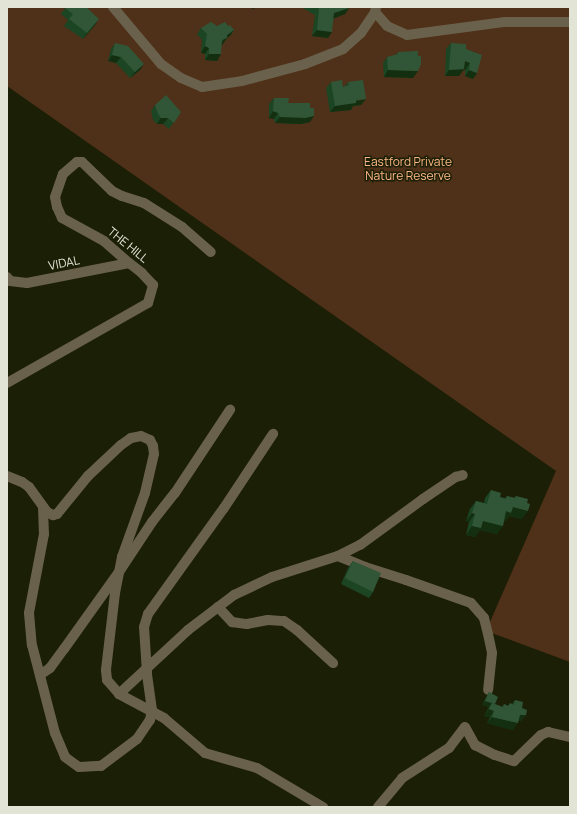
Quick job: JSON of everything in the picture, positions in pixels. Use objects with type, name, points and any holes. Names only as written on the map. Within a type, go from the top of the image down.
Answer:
[{"type":"street","points":[[113,7],[161,64],[181,78],[202,87],[242,81],[305,64],[343,49],[361,33],[375,9],[388,26],[407,35],[505,22],[570,22]]},
{"type":"street","name":"THE HILL","points":[[7,383],[148,303],[153,285],[142,272],[129,263],[104,241],[62,218],[55,196],[63,174],[77,162],[82,162],[112,191],[144,203],[182,227],[211,252]]},
{"type":"street","name":"VIDAL","points":[[7,277],[10,281],[27,284],[129,263]]},
{"type":"street","points":[[40,675],[50,668],[119,572],[152,522],[175,493],[230,410]]},
{"type":"street","points":[[43,507],[44,534],[29,613],[32,645],[55,733],[65,757],[79,767],[102,766],[138,738],[150,720],[152,710],[146,669],[144,627],[148,614],[224,508],[273,434]]},
{"type":"street","points":[[7,476],[22,482],[29,487],[43,507],[52,515],[57,514],[88,476],[121,445],[131,438],[141,436],[150,440],[154,454],[145,493],[122,557],[115,593],[106,670],[110,685],[119,694],[132,702],[152,710],[164,718],[204,753],[257,768],[324,807]]},
{"type":"street","points":[[119,694],[188,630],[234,595],[272,577],[338,556],[360,545],[423,499],[456,477],[463,475]]},
{"type":"street","points":[[338,556],[365,567],[471,603],[484,618],[492,653],[488,690]]},
{"type":"street","points":[[218,607],[232,622],[247,624],[268,620],[284,621],[297,630],[333,663]]},
{"type":"street","points":[[378,807],[402,778],[449,748],[465,727],[475,744],[495,755],[514,761],[542,735],[548,732],[570,737]]},
{"type":"green space","name":"Eastford Private Nature Reserve","points":[[7,7],[570,7],[570,662],[486,631],[556,471],[7,86]]},
{"type":"building","points":[[86,7],[99,19],[87,33],[69,19],[73,14],[65,8]]},
{"type":"building","points":[[317,7],[349,8],[334,13],[332,32],[317,30],[319,9]]},
{"type":"building","points":[[211,22],[217,26],[225,22],[234,30],[227,35],[227,38],[222,40],[221,54],[209,54],[209,48],[205,46],[207,34],[201,28]]},
{"type":"building","points":[[115,43],[128,46],[144,64],[135,72],[121,57],[112,55]]},
{"type":"building","points":[[451,43],[466,44],[466,49],[482,55],[477,73],[469,70],[470,63],[465,61],[464,69],[449,70]]},
{"type":"building","points":[[418,51],[418,56],[421,56],[421,64],[418,71],[388,70],[387,57],[398,54],[398,52]]},
{"type":"building","points":[[342,80],[343,87],[349,85],[348,82],[363,80],[366,99],[356,100],[356,103],[335,106],[331,82]]},
{"type":"building","points":[[166,95],[181,112],[174,123],[168,118],[161,118],[155,105]]},
{"type":"building","points":[[274,98],[289,98],[288,103],[310,103],[310,108],[314,108],[314,116],[305,118],[280,117],[278,113],[273,111]]},
{"type":"building","points":[[491,490],[501,493],[500,497],[506,499],[507,496],[515,498],[516,496],[528,499],[527,503],[530,504],[528,511],[513,507],[511,513],[506,511],[503,526],[483,521],[481,528],[472,526],[475,514],[472,513],[476,501],[487,504]]},
{"type":"building","points":[[353,561],[381,573],[373,592],[345,578]]},
{"type":"building","points":[[489,692],[498,697],[495,704],[485,701]]},
{"type":"building","points":[[515,700],[523,702],[522,708],[527,710],[526,715],[520,715],[518,723],[492,717],[494,711],[489,709],[492,703],[503,707],[504,704],[508,706],[510,703],[514,705]]}]
